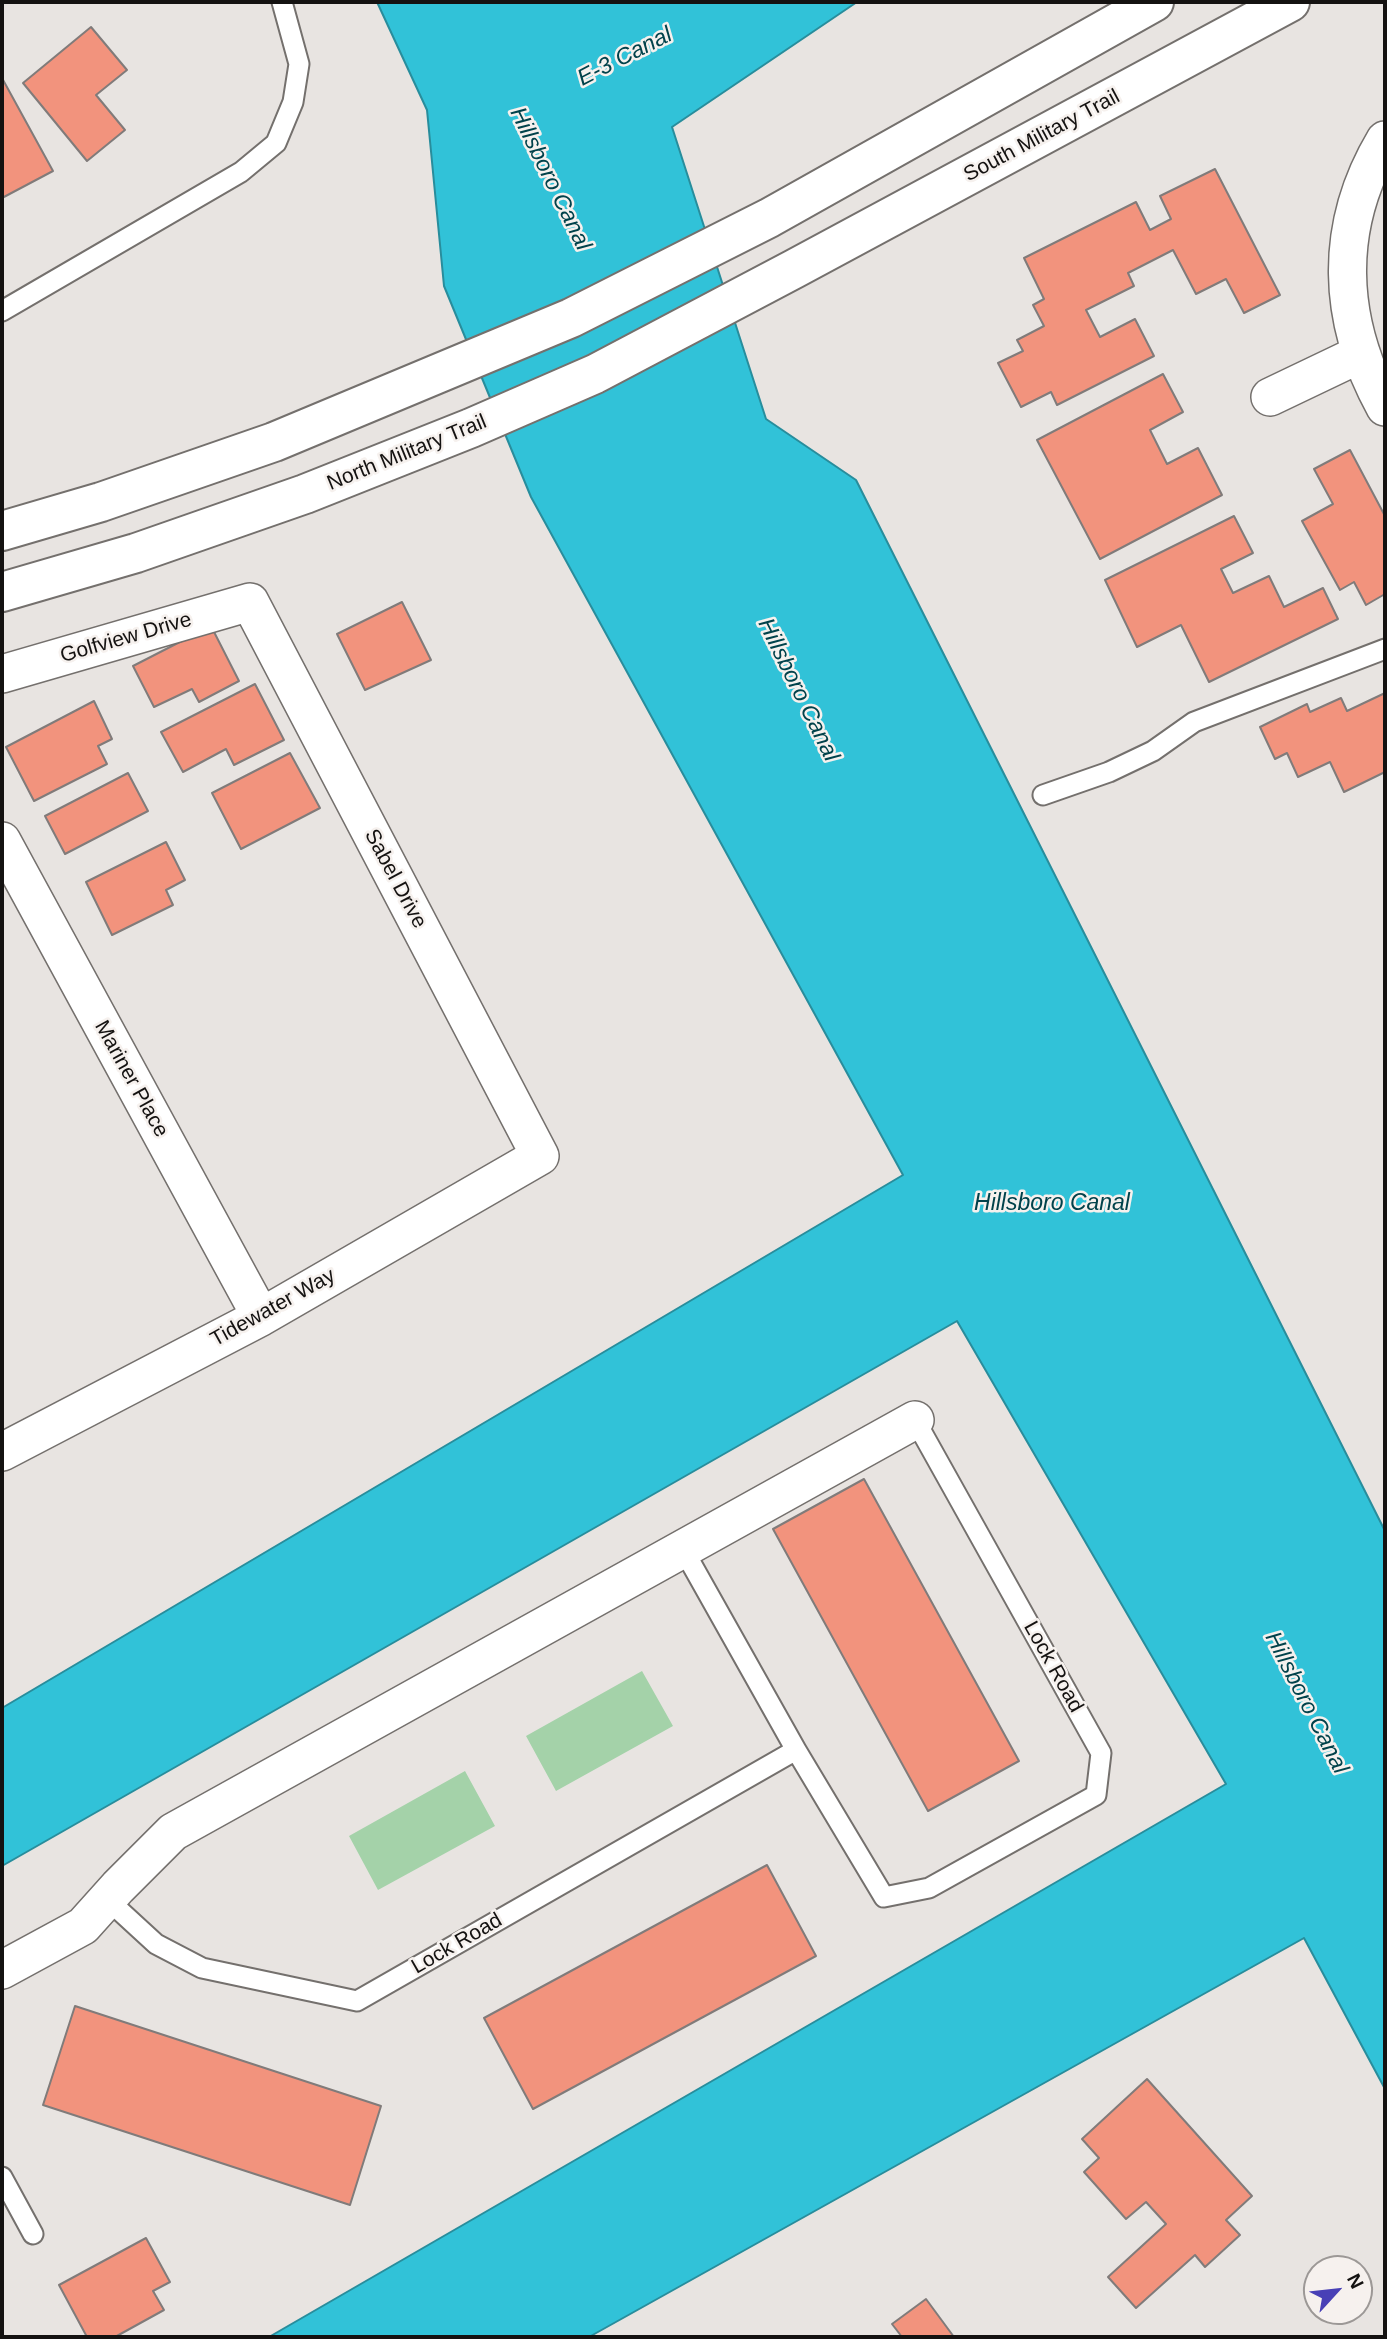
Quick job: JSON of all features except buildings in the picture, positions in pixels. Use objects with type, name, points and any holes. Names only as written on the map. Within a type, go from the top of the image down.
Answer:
[{"type":"street","points":[[2,531],[101,502],[274,442],[571,318],[769,218],[1154,2]]},
{"type":"street","name":"South Military Trail","points":[[794,269],[1290,2]]},
{"type":"street","points":[[1385,140],[1364,182],[1355,209],[1349,238],[1348,297],[1360,354],[1385,407]]},
{"type":"street","name":"North Military Trail","points":[[2,592],[136,552],[266,508],[471,428],[595,374],[794,269]]},
{"type":"street","points":[[1270,397],[1360,354]]},
{"type":"street","name":"Golfview Drive","points":[[2,674],[250,602]]},
{"type":"street","name":"Sabel Drive","points":[[250,602],[540,1156]]},
{"type":"street","name":"Mariner Place","points":[[2,841],[261,1317]]},
{"type":"street","name":"Tidewater Way","points":[[2,1452],[261,1317],[540,1156]]},
{"type":"street","name":"Lock Road","points":[[2,1970],[83,1926],[173,1832],[915,1420]]},
{"type":"lane","points":[[2,311],[241,172],[276,143],[293,102],[299,64],[282,2]]},
{"type":"lane","points":[[1043,795],[1109,772],[1153,751],[1194,722],[1385,649]]},
{"type":"lane","name":"Lock Road","points":[[683,1549],[796,1750],[884,1897],[929,1888],[1096,1795],[1101,1753],[915,1420]]},
{"type":"lane","name":"Lock Road","points":[[107,1899],[156,1944],[202,1968],[357,2001],[796,1750]]},
{"type":"lane","points":[[2,2177],[33,2234]]},
{"type":"green space","points":[[642,1671],[673,1726],[556,1791],[526,1736]]},
{"type":"green space","points":[[465,1771],[495,1826],[378,1890],[349,1836]]},
{"type":"water","name":"Hillsboro Canal","points":[[377,2],[857,2],[672,127],[766,419],[856,480],[1385,1531],[1385,2089],[1304,1938],[589,2337],[269,2337],[1226,1784],[957,1321],[2,1866],[2,1708],[903,1175],[531,497],[444,286],[427,110]]},
{"type":"water label","name":"E-3 Canal","points":[[625,57]]}]
